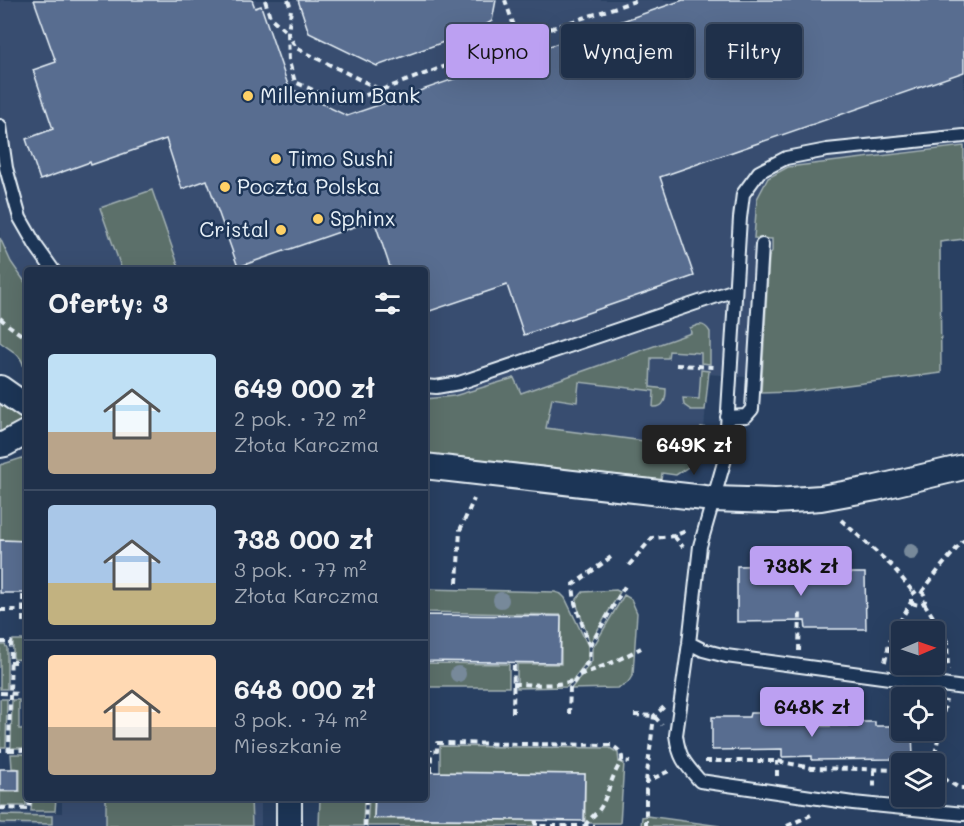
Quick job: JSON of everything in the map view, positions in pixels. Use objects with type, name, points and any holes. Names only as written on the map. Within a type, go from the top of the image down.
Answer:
[{"type":"street","points":[[0,388],[24,405]]},
{"type":"street","points":[[0,445],[24,434]]},
{"type":"street","points":[[428,466],[713,499],[775,501],[820,498],[876,488],[964,467]]},
{"type":"street","points":[[289,801],[289,826]]},
{"type":"lane","points":[[0,126],[6,168],[20,218],[51,267]]},
{"type":"lane","points":[[964,136],[827,150],[786,158],[759,172],[743,194],[725,459],[700,546],[676,735],[684,764],[700,781],[854,803],[964,814]]},
{"type":"lane","points":[[728,417],[746,416],[752,410],[762,245]]},
{"type":"lane","points":[[428,386],[459,383],[735,290]]},
{"type":"lane","points":[[689,643],[703,650],[726,656],[964,688]]},
{"type":"path","points":[[265,0],[270,16],[288,33],[296,48],[381,90]]},
{"type":"path","points":[[288,0],[291,9],[288,33],[290,62],[295,82],[342,104],[446,66]]},
{"type":"path","points":[[506,0],[514,24]]},
{"type":"path","points":[[549,29],[638,0]]},
{"type":"path","points":[[316,101],[319,93]]},
{"type":"path","points":[[0,318],[24,337]]},
{"type":"path","points":[[0,323],[8,325]]},
{"type":"path","points":[[676,365],[714,368]]},
{"type":"path","points":[[457,583],[460,530],[474,499]]},
{"type":"path","points":[[841,520],[893,567],[913,592]]},
{"type":"path","points":[[628,566],[652,538],[674,536],[688,530],[691,521]]},
{"type":"path","points":[[922,592],[964,540]]},
{"type":"path","points":[[569,714],[570,688],[590,660],[590,647],[575,603],[573,585],[611,557]]},
{"type":"path","points":[[590,647],[625,586]]},
{"type":"path","points":[[913,592],[918,590],[922,592]]},
{"type":"path","points":[[885,659],[895,630],[912,602],[913,592]]},
{"type":"path","points":[[922,592],[924,603],[947,638],[948,666]]},
{"type":"path","points":[[23,594],[24,602]]},
{"type":"path","points":[[912,602],[915,605],[924,603]]},
{"type":"path","points":[[0,610],[24,610]]},
{"type":"path","points":[[799,646],[800,611]]},
{"type":"path","points":[[23,622],[24,616]]},
{"type":"path","points":[[0,642],[10,642],[9,750]]},
{"type":"path","points":[[513,684],[567,683],[616,662],[641,648]]},
{"type":"path","points":[[10,662],[24,662]]},
{"type":"path","points":[[513,713],[514,662]]},
{"type":"path","points":[[646,826],[646,782],[654,716],[681,691]]},
{"type":"path","points":[[0,693],[21,694]]},
{"type":"path","points":[[634,716],[654,716]]},
{"type":"path","points":[[431,772],[431,750],[437,751],[437,742],[611,745],[621,753],[622,761],[600,809],[585,826]]},
{"type":"path","points":[[0,750],[24,750]]},
{"type":"path","points":[[703,760],[706,762],[777,761],[812,768],[891,770]]},
{"type":"path","points":[[622,761],[630,762]]},
{"type":"path","points":[[646,782],[684,764]]},
{"type":"path","points":[[874,770],[874,792]]},
{"type":"path","points":[[945,779],[958,788],[964,788]]},
{"type":"path","points":[[0,808],[29,809],[30,801]]},
{"type":"path","points":[[365,826],[366,801]]},
{"type":"path","points":[[536,820],[536,825],[595,826]]},
{"type":"shaded area","points":[[0,0],[964,0],[964,146],[788,167],[768,178],[757,199],[747,377],[708,374],[703,445],[662,445],[428,422],[428,267],[24,267],[24,319],[0,304]]},
{"type":"shaded area","points":[[62,801],[261,801],[261,826],[0,826],[0,812],[62,813]]},
{"type":"green space","points":[[964,146],[964,239],[940,242],[941,373],[793,392],[761,393],[772,239],[754,238],[757,199],[768,178],[788,167]]},
{"type":"green space","points":[[152,190],[179,267],[121,267],[100,208]]},
{"type":"green space","points":[[0,238],[11,262],[24,281],[24,368],[21,359],[0,342]]},
{"type":"green space","points":[[702,325],[710,332],[710,364],[701,363],[701,353],[669,351],[668,358],[651,358],[650,387],[666,389],[665,399],[660,406],[653,407],[654,391],[579,382],[577,402],[552,398],[546,428],[667,444],[700,444],[701,427],[707,428],[703,452],[693,464],[676,475],[662,473],[661,480],[428,453],[428,399],[454,396],[514,378],[521,393],[691,333],[690,328]]},
{"type":"green space","points":[[701,370],[709,371],[705,410],[691,410],[684,405],[683,398],[699,399]]},
{"type":"green space","points":[[0,395],[24,414],[24,424],[0,436]]},
{"type":"green space","points":[[24,458],[24,541],[0,540],[0,465]]},
{"type":"green space","points":[[428,589],[555,592],[565,598],[588,646],[588,660],[567,687],[517,688],[517,664],[561,664],[561,615],[428,612]]},
{"type":"green space","points":[[616,590],[620,592],[590,643],[577,599],[583,592]]},
{"type":"green space","points":[[624,595],[631,599],[637,613],[632,677],[625,685],[617,688],[571,689],[592,661],[592,649]]},
{"type":"green space","points":[[13,640],[24,640],[24,660],[14,659]]},
{"type":"green space","points":[[0,645],[5,645],[7,648],[7,689],[0,689]]},
{"type":"green space","points":[[428,663],[509,664],[509,687],[428,687]]},
{"type":"green space","points":[[0,699],[7,699],[6,747],[0,747]]},
{"type":"green space","points":[[12,700],[19,700],[19,729],[24,729],[24,748],[11,748]]},
{"type":"green space","points":[[440,746],[610,748],[618,753],[619,762],[624,763],[620,823],[585,823],[585,774],[440,772]]},
{"type":"green space","points":[[11,754],[24,754],[24,801],[26,801],[26,806],[0,806],[0,792],[20,792],[20,769],[12,768]]},
{"type":"green space","points":[[32,801],[56,801],[55,811],[31,811]]},
{"type":"green space","points":[[106,801],[251,801],[252,826],[106,826]]},
{"type":"green space","points":[[320,801],[364,801],[363,826],[319,826]]},
{"type":"green space","points":[[369,801],[374,801],[374,819],[534,820],[534,826],[367,826]]},
{"type":"green space","points":[[0,815],[52,816],[52,824],[0,823]]},
{"type":"green space","points":[[642,817],[720,826],[641,826]]},
{"type":"building","points":[[34,0],[252,0],[255,8],[261,6],[289,88],[347,116],[457,78],[549,78],[549,46],[561,42],[561,78],[694,78],[694,24],[613,24],[683,0],[964,0],[964,72],[660,177],[694,276],[524,335],[507,285],[428,312],[428,267],[390,267],[374,220],[238,267],[207,180],[182,189],[166,139],[40,180],[26,139],[53,129],[33,70],[56,62]]},
{"type":"building","points":[[298,0],[496,0],[492,21],[487,24],[446,24],[446,41],[377,66],[309,33]]},
{"type":"building","points":[[0,540],[24,541],[24,593],[0,593]]},
{"type":"building","points":[[796,565],[796,573],[865,573],[866,629],[806,629],[805,621],[737,622],[737,566]]},
{"type":"building","points":[[428,615],[561,616],[560,663],[428,661]]},
{"type":"building","points":[[750,713],[775,713],[775,717],[813,716],[813,726],[849,726],[849,722],[875,722],[875,726],[891,726],[891,741],[912,741],[913,753],[891,753],[891,759],[812,760],[812,756],[782,757],[782,749],[712,750],[712,717],[749,717]]},
{"type":"building","points":[[0,769],[19,769],[19,791],[0,791]]},
{"type":"building","points":[[428,772],[585,774],[584,821],[374,818],[375,801],[428,801]]},
{"type":"place","name":"Millennium Bank","points":[[248,96]]},
{"type":"place","name":"Timo Sushi","points":[[276,159]]},
{"type":"place","name":"Poczta Polska","points":[[225,187]]},
{"type":"place","name":"Sphinx","points":[[318,219]]},
{"type":"place","name":"Cristal","points":[[281,230]]}]
